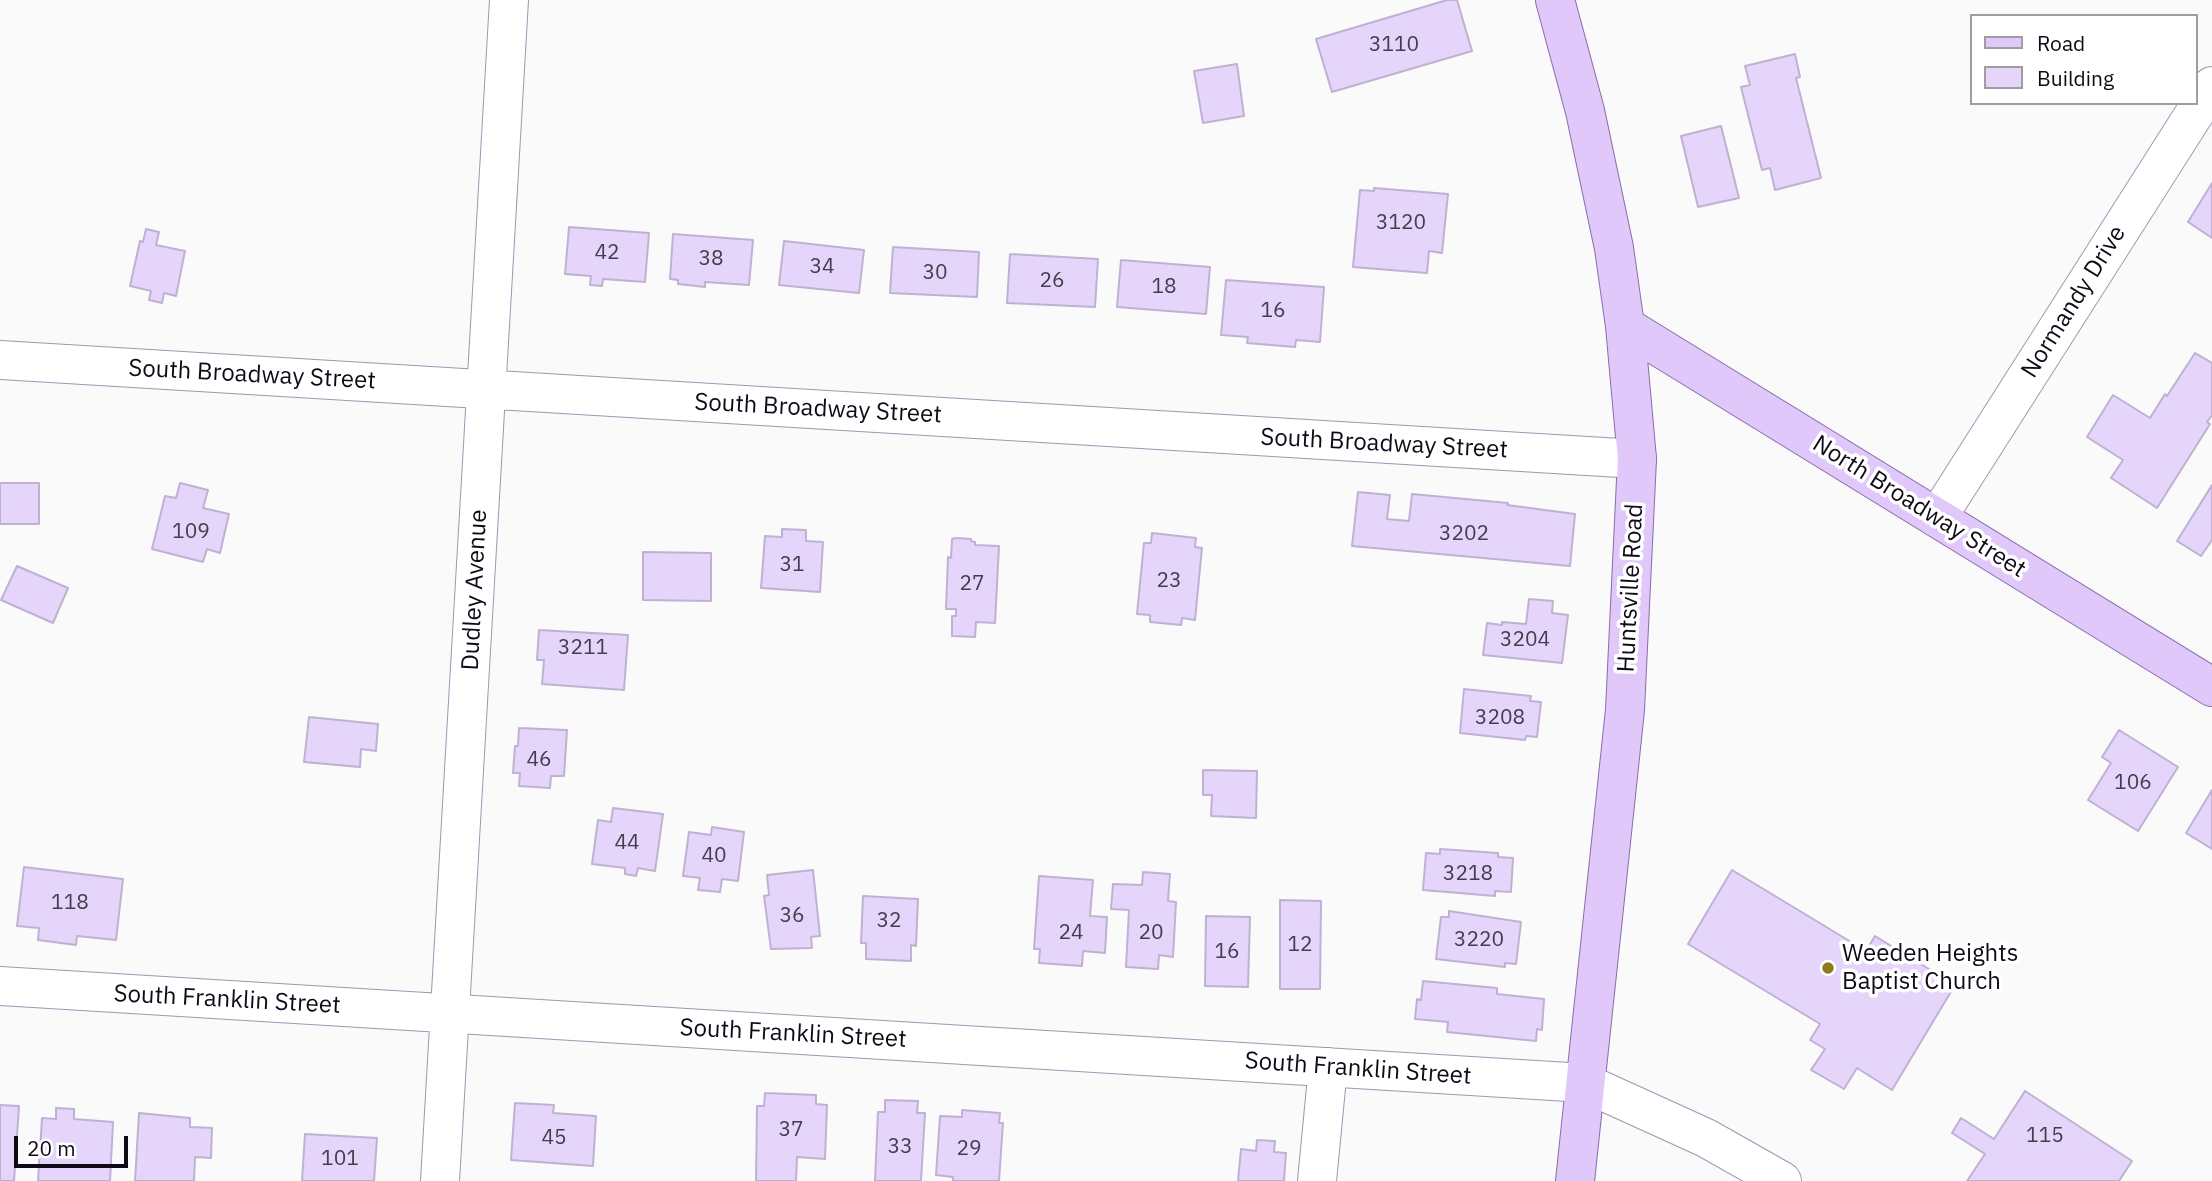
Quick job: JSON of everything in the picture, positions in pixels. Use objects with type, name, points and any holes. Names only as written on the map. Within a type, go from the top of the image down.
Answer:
[{"type":"main road","name":"Huntsville Road","points":[[1555,0],[1591,138],[1614,248],[1625,326],[1637,459],[1625,710],[1575,1181]]},
{"type":"main road","name":"North Broadway Street","points":[[1625,326],[2212,687]]},
{"type":"street","name":"Dudley Avenue","points":[[440,1181],[509,0]]},
{"type":"street","name":"Normandy Drive","points":[[1937,518],[2212,86]]},
{"type":"street","name":"South Broadway Street","points":[[0,360],[1637,459]]},
{"type":"street","name":"South Franklin Street","points":[[0,986],[1585,1083]]},
{"type":"street","points":[[1317,1181],[1328,1067]]},
{"type":"street","points":[[1585,1083],[1706,1138],[1782,1181]]},
{"type":"building","points":[[1447,0],[1457,0],[1472,51],[1332,92],[1316,39]]},
{"type":"building","points":[[1795,54],[1800,77],[1796,78],[1821,178],[1775,190],[1770,168],[1762,170],[1741,87],[1750,85],[1745,66]]},
{"type":"building","points":[[1237,64],[1244,116],[1203,123],[1194,71]]},
{"type":"building","points":[[1721,126],[1739,198],[1698,207],[1681,136]]},
{"type":"building","points":[[2212,183],[2212,238],[2188,222]]},
{"type":"building","points":[[1374,188],[1448,194],[1442,253],[1429,251],[1427,273],[1353,267],[1360,190],[1374,191]]},
{"type":"building","points":[[569,227],[649,233],[645,282],[603,279],[602,286],[590,285],[591,276],[565,274]]},
{"type":"building","points":[[146,229],[159,232],[156,245],[185,251],[176,296],[164,293],[162,303],[149,300],[151,291],[130,286],[140,241],[143,242]]},
{"type":"building","points":[[673,234],[753,240],[749,285],[705,282],[705,287],[678,284],[678,280],[670,279]]},
{"type":"building","points":[[784,241],[864,250],[859,293],[779,285]]},
{"type":"building","points":[[893,247],[979,252],[977,297],[890,293]]},
{"type":"building","points":[[1010,254],[1098,259],[1095,307],[1007,303]]},
{"type":"building","points":[[1121,260],[1210,267],[1206,314],[1117,307]]},
{"type":"building","points":[[1226,280],[1324,287],[1320,342],[1296,340],[1295,347],[1247,343],[1248,337],[1221,335]]},
{"type":"building","points":[[2195,353],[2212,363],[2212,415],[2207,422],[2210,424],[2157,508],[2111,478],[2123,460],[2087,437],[2113,395],[2150,418]]},
{"type":"building","points":[[0,483],[39,483],[39,524],[0,524]]},
{"type":"building","points":[[180,483],[208,490],[203,508],[229,514],[220,553],[207,549],[203,562],[152,549],[165,496],[176,498]]},
{"type":"building","points":[[2212,485],[2212,540],[2201,556],[2177,541]]},
{"type":"building","points":[[1358,492],[1390,495],[1387,519],[1409,521],[1412,494],[1508,503],[1507,505],[1575,514],[1570,566],[1352,546]]},
{"type":"building","points":[[782,529],[806,530],[806,541],[823,542],[820,592],[761,588],[765,536],[782,537]]},
{"type":"building","points":[[1152,533],[1196,538],[1195,547],[1202,548],[1195,620],[1182,618],[1181,625],[1150,622],[1150,615],[1137,614],[1144,543],[1151,543]]},
{"type":"building","points":[[952,539],[971,539],[975,545],[999,546],[995,623],[976,622],[975,637],[952,636],[952,616],[956,616],[956,609],[946,609],[948,557],[951,558]]},
{"type":"building","points":[[643,552],[711,553],[711,601],[643,600]]},
{"type":"building","points":[[17,566],[68,588],[53,623],[1,600]]},
{"type":"building","points":[[1529,599],[1553,601],[1552,613],[1568,615],[1562,663],[1483,655],[1487,623],[1526,624]]},
{"type":"building","points":[[539,630],[628,635],[624,690],[542,684],[544,660],[537,660]]},
{"type":"building","points":[[1464,689],[1531,696],[1530,701],[1541,702],[1537,737],[1526,736],[1525,740],[1460,733]]},
{"type":"building","points":[[309,717],[378,724],[376,751],[361,749],[360,767],[304,762]]},
{"type":"building","points":[[519,728],[567,730],[564,776],[551,776],[550,788],[519,786],[520,773],[513,773]]},
{"type":"building","points":[[2119,730],[2178,767],[2138,831],[2088,800],[2111,763],[2102,757]]},
{"type":"building","points":[[1203,770],[1257,771],[1256,818],[1211,816],[1212,795],[1203,795]]},
{"type":"building","points":[[2212,790],[2212,849],[2186,833]]},
{"type":"building","points":[[613,808],[663,814],[655,871],[638,868],[636,876],[625,874],[625,868],[592,864],[598,820],[611,822]]},
{"type":"building","points":[[712,827],[744,832],[738,881],[722,879],[720,892],[698,890],[700,878],[683,876],[689,832],[711,835]]},
{"type":"building","points":[[1440,849],[1498,853],[1498,857],[1513,858],[1511,892],[1495,891],[1495,896],[1423,890],[1426,853],[1440,854]]},
{"type":"building","points":[[24,867],[123,879],[116,940],[77,936],[76,945],[38,940],[39,928],[17,926]]},
{"type":"building","points":[[813,870],[820,936],[811,937],[812,948],[771,949],[764,896],[769,895],[767,875]]},
{"type":"building","name":"Weeden Heights Baptist Church","points":[[1732,870],[1866,951],[1875,936],[1955,985],[1892,1090],[1857,1068],[1844,1089],[1811,1070],[1825,1049],[1810,1040],[1820,1024],[1688,944]]},
{"type":"building","points":[[1143,872],[1170,874],[1168,901],[1176,902],[1173,957],[1159,955],[1158,969],[1126,967],[1129,910],[1111,909],[1113,884],[1142,885]]},
{"type":"building","points":[[1039,876],[1093,880],[1090,916],[1107,917],[1105,953],[1083,951],[1082,966],[1039,963],[1040,949],[1034,949]]},
{"type":"building","points":[[863,896],[918,899],[916,946],[911,945],[911,961],[866,959],[866,943],[861,943]]},
{"type":"building","points":[[1280,900],[1321,901],[1320,989],[1280,989]]},
{"type":"building","points":[[1449,911],[1521,922],[1516,964],[1505,963],[1505,967],[1436,959],[1441,917],[1449,917]]},
{"type":"building","points":[[1206,916],[1250,917],[1248,987],[1205,986]]},
{"type":"building","points":[[1423,981],[1497,988],[1497,994],[1544,999],[1542,1030],[1537,1029],[1536,1041],[1447,1032],[1448,1022],[1415,1019],[1417,999],[1421,1000]]},
{"type":"building","points":[[2025,1091],[2132,1161],[2119,1181],[1967,1181],[1985,1154],[1952,1133],[1961,1118],[1994,1139]]},
{"type":"building","points":[[765,1093],[816,1095],[816,1104],[827,1105],[825,1159],[797,1157],[796,1181],[756,1181],[757,1106],[764,1106]]},
{"type":"building","points":[[885,1100],[918,1101],[917,1113],[925,1113],[921,1181],[875,1181],[878,1112],[885,1112]]},
{"type":"building","points":[[515,1103],[554,1105],[553,1113],[596,1116],[593,1166],[511,1160]]},
{"type":"building","points":[[0,1105],[19,1106],[14,1181],[0,1181]]},
{"type":"building","points":[[56,1108],[74,1109],[74,1119],[113,1122],[110,1181],[38,1181],[42,1118],[56,1119]]},
{"type":"building","points":[[962,1110],[1000,1113],[999,1123],[1003,1123],[999,1181],[953,1181],[953,1177],[936,1175],[940,1116],[962,1117]]},
{"type":"building","points":[[139,1113],[190,1118],[190,1127],[212,1128],[211,1158],[195,1157],[194,1181],[135,1181]]},
{"type":"building","points":[[305,1134],[377,1138],[374,1181],[302,1181]]},
{"type":"building","points":[[1257,1140],[1275,1141],[1274,1152],[1286,1153],[1284,1181],[1238,1181],[1241,1149],[1256,1151]]},
{"type":"place","name":"Weeden Heights Baptist Church","points":[[1828,968]]}]
